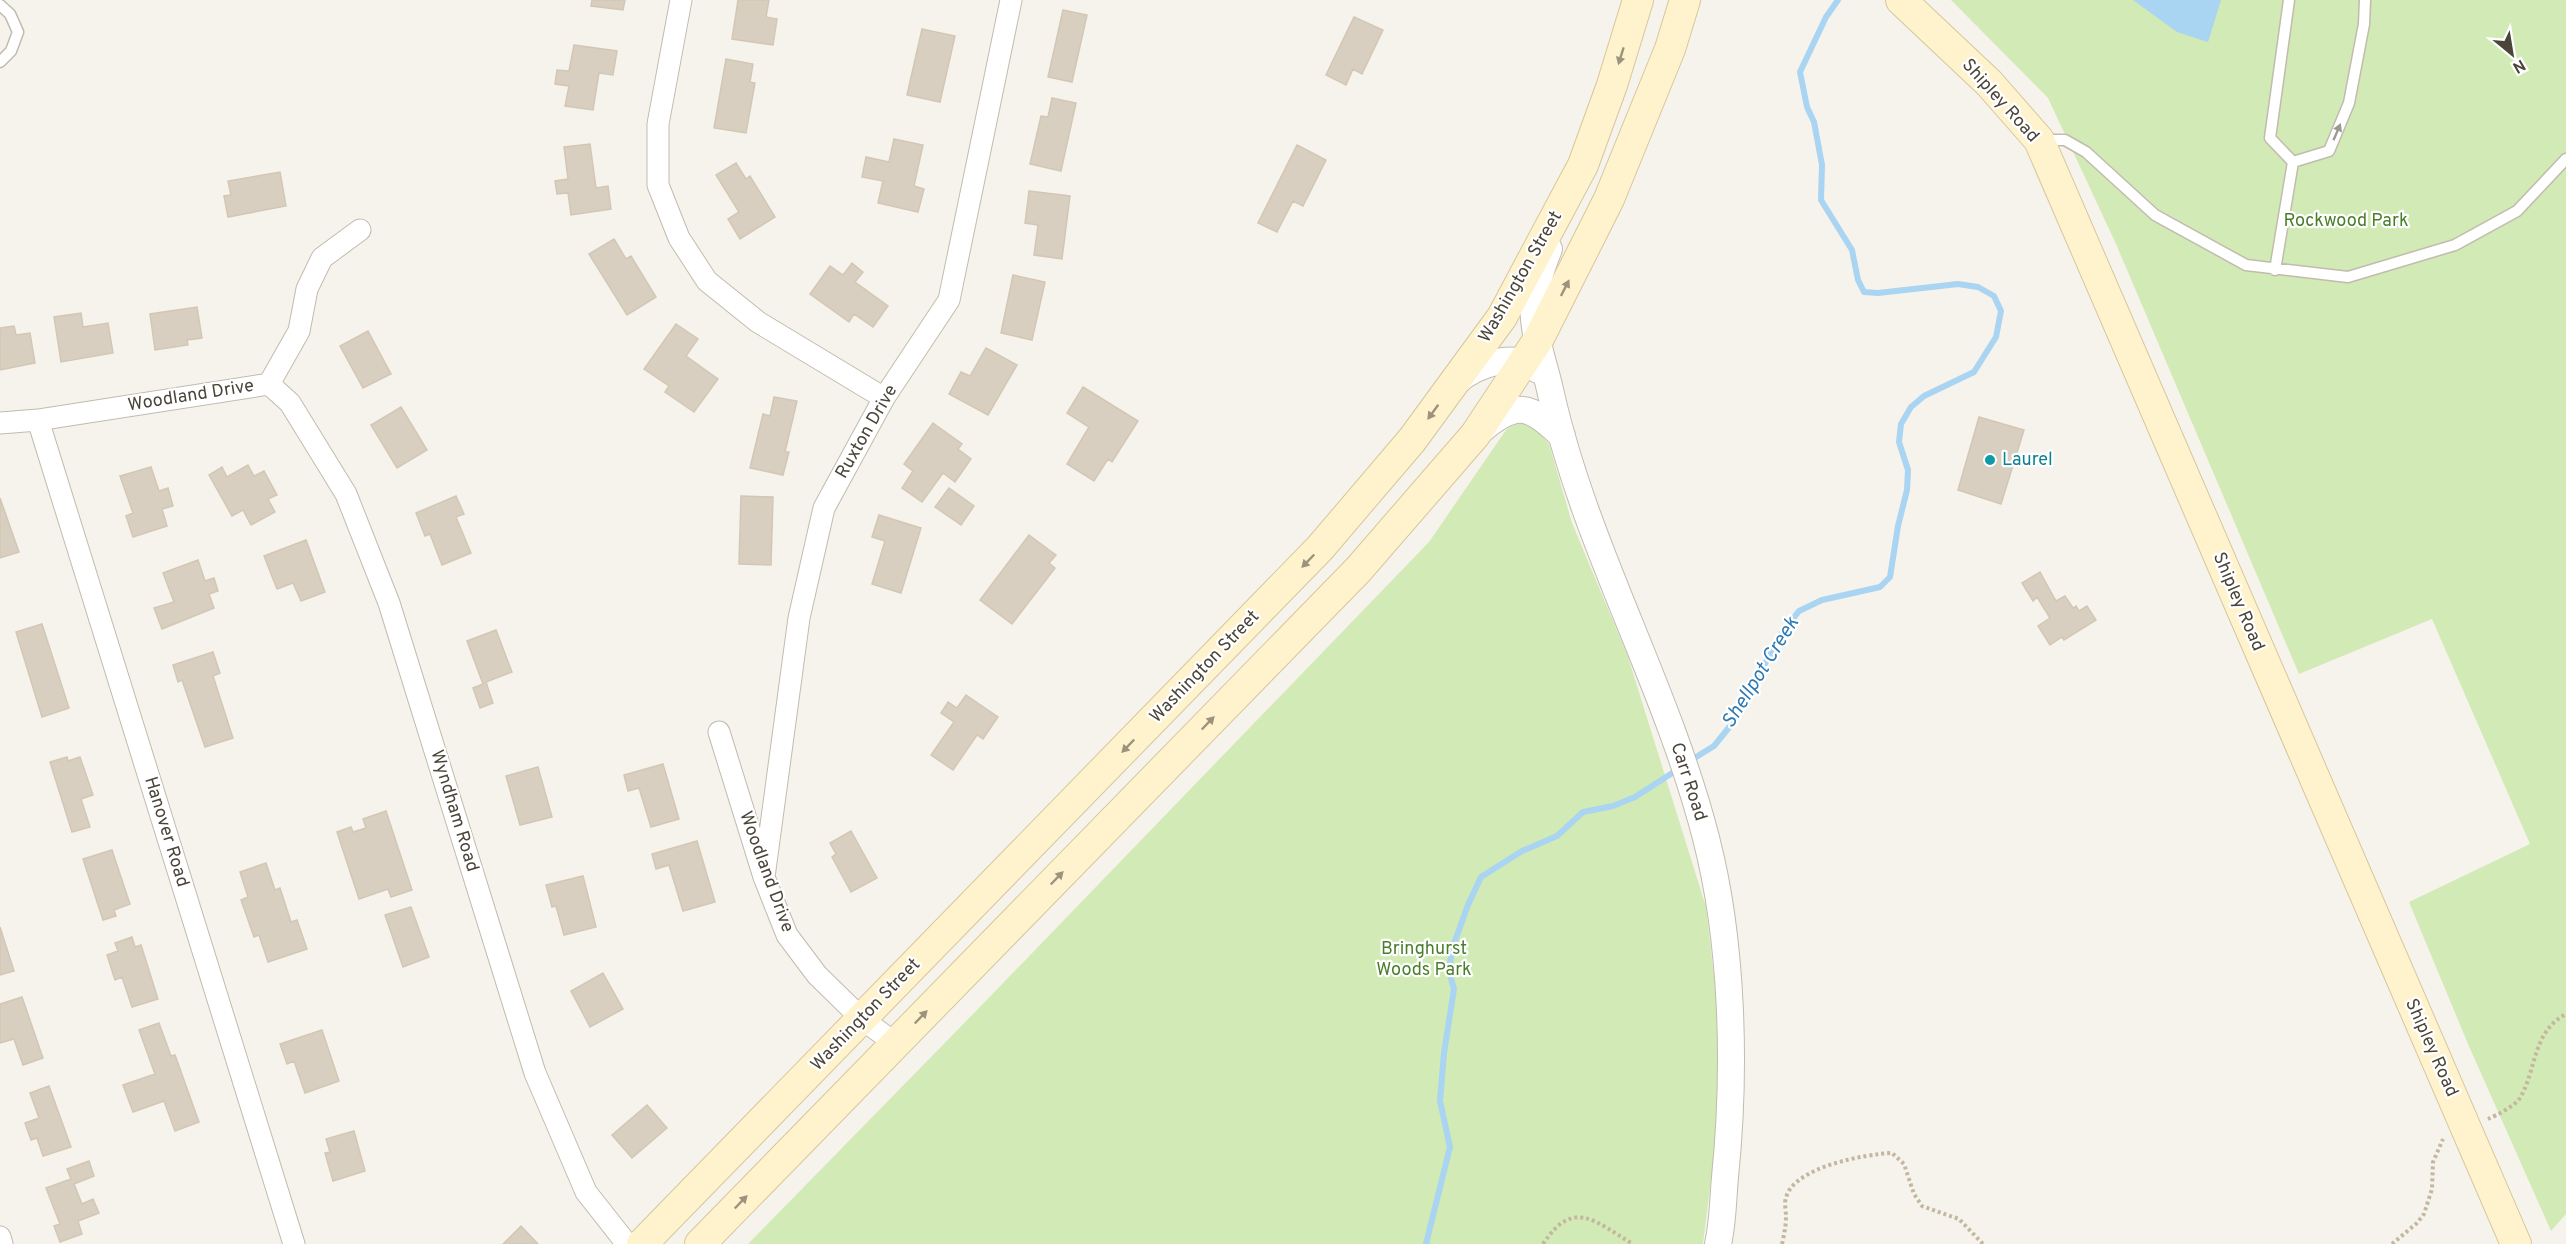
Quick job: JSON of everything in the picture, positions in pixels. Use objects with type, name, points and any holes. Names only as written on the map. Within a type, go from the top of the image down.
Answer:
[{"type":"main road","name":"Washington Street","points":[[642,1244],[1320,548],[1413,440],[1502,317],[1583,165],[1612,85],[1638,0]]},
{"type":"main road","points":[[700,1244],[1358,570],[1475,435],[1536,360],[1610,199],[1670,49],[1685,0]]},
{"type":"main road","name":"Shipley Road","points":[[1901,0],[1989,83],[2039,140],[2516,1244]]},
{"type":"street","points":[[681,0],[658,124],[658,185],[679,238],[707,281],[758,321],[885,398]]},
{"type":"street","name":"Ruxton Drive","points":[[764,877],[799,618],[824,508],[885,398],[949,300],[1011,0]]},
{"type":"street","name":"Carr Road","points":[[1583,165],[1542,267],[1536,293],[1534,319],[1536,360],[1582,501],[1652,673],[1706,838],[1716,890],[1729,1004],[1730,1131],[1718,1244]]},
{"type":"street","name":"Woodland Drive","points":[[0,423],[38,420],[269,384],[299,331],[307,289],[322,258],[360,230]]},
{"type":"street","points":[[1452,386],[1474,369],[1491,363],[1536,360]]},
{"type":"street","name":"Wyndham Road","points":[[269,384],[290,403],[346,494],[389,603],[535,1073],[586,1192],[627,1244]]},
{"type":"street","points":[[1475,435],[1489,423],[1520,408],[1537,413],[1562,436]]},
{"type":"street","name":"Hanover Road","points":[[38,420],[294,1244]]},
{"type":"street","name":"Woodland Drive","points":[[719,732],[764,877],[787,935],[817,975],[862,1020],[896,1044]]},
{"type":"street","points":[[0,1237],[2,1244]]},
{"type":"lane","points":[[2289,0],[2270,138],[2293,162]]},
{"type":"lane","points":[[2293,162],[2329,151],[2349,103],[2364,24],[2365,0]]},
{"type":"lane","points":[[0,5],[10,15],[18,32],[11,51],[0,62]]},
{"type":"lane","points":[[2039,140],[2065,140],[2086,152],[2155,215],[2246,265],[2348,277],[2456,244],[2517,211],[2566,159]]},
{"type":"lane","points":[[2275,270],[2293,162]]},
{"type":"path","points":[[1782,1244],[1785,1231],[1786,1198],[1793,1185],[1804,1177],[1829,1166],[1868,1154],[1892,1153],[1904,1164],[1914,1194],[1922,1206],[1959,1219],[1983,1244]]},
{"type":"path","points":[[1543,1244],[1563,1220],[1578,1217],[1598,1222],[1633,1244]]},
{"type":"green space","name":"Rockwood Park","points":[[1951,0],[2566,0],[2566,1214],[2551,1231],[2468,1044],[2409,902],[2530,844],[2432,619],[2299,674],[2116,244],[2048,98]]},
{"type":"green space","name":"Bringhurst Woods Park","points":[[1517,422],[1530,423],[1549,444],[1572,523],[1628,657],[1706,907],[1718,1011],[1717,1130],[1703,1244],[748,1244],[1429,542],[1506,430]]},
{"type":"water","points":[[2133,0],[2221,0],[2208,42],[2177,32]]},
{"type":"building","points":[[592,0],[625,0],[623,10],[591,6]]},
{"type":"building","points":[[738,0],[769,0],[766,17],[777,19],[773,45],[732,39]]},
{"type":"building","points":[[1063,10],[1087,15],[1072,82],[1048,77]]},
{"type":"building","points":[[1354,17],[1383,30],[1362,74],[1353,69],[1346,85],[1326,75]]},
{"type":"building","points":[[922,29],[955,36],[940,102],[907,95]]},
{"type":"building","points":[[574,45],[617,51],[613,75],[599,73],[593,110],[565,106],[569,86],[555,84],[557,70],[569,71]]},
{"type":"building","points":[[726,59],[753,64],[750,82],[755,83],[746,133],[714,128]]},
{"type":"building","points":[[1052,98],[1076,103],[1061,171],[1030,164],[1041,116],[1048,117]]},
{"type":"building","points":[[894,139],[923,145],[914,186],[924,189],[918,212],[878,203],[883,181],[862,177],[866,157],[889,162]]},
{"type":"building","points":[[590,144],[596,188],[608,186],[611,209],[571,215],[568,193],[557,194],[555,181],[568,179],[564,147]]},
{"type":"building","points":[[1297,145],[1326,160],[1303,206],[1293,201],[1277,232],[1258,223]]},
{"type":"building","points":[[736,163],[746,179],[750,176],[775,217],[740,239],[728,219],[739,212],[716,175]]},
{"type":"building","points":[[280,172],[286,206],[228,217],[224,196],[231,195],[228,181]]},
{"type":"building","points":[[1029,191],[1070,196],[1062,259],[1034,255],[1038,225],[1025,223]]},
{"type":"building","points":[[614,239],[626,259],[631,256],[656,297],[627,315],[589,254]]},
{"type":"building","points":[[852,263],[863,272],[855,282],[888,306],[873,327],[854,314],[849,322],[810,294],[830,266],[843,275]]},
{"type":"building","points":[[1013,275],[1045,282],[1032,340],[1001,333]]},
{"type":"building","points":[[197,307],[202,338],[187,340],[188,345],[155,350],[150,314]]},
{"type":"building","points":[[81,313],[83,327],[108,323],[113,353],[61,362],[54,317]]},
{"type":"building","points":[[676,324],[698,339],[686,356],[718,379],[694,412],[665,392],[669,386],[644,369]]},
{"type":"building","points":[[14,326],[16,335],[30,333],[35,363],[0,370],[0,328]]},
{"type":"building","points":[[368,331],[391,374],[363,388],[340,346]]},
{"type":"building","points":[[986,348],[1017,365],[988,415],[949,394],[961,372],[970,376]]},
{"type":"building","points":[[1083,387],[1138,421],[1112,462],[1108,459],[1094,481],[1067,464],[1089,427],[1067,413]]},
{"type":"building","points":[[774,397],[797,401],[785,452],[789,452],[783,475],[750,468],[763,414],[770,416]]},
{"type":"building","points":[[401,407],[427,450],[397,468],[371,425]]},
{"type":"building","name":"Laurel","points":[[1979,417],[2024,430],[2001,504],[1958,490]]},
{"type":"building","points":[[933,423],[962,444],[958,449],[971,459],[955,482],[943,473],[922,502],[902,488],[913,471],[904,464]]},
{"type":"building","points":[[248,465],[254,476],[264,471],[277,495],[268,499],[275,512],[251,525],[243,510],[232,516],[209,475],[222,467],[227,477]]},
{"type":"building","points":[[151,467],[159,491],[168,488],[173,506],[162,509],[167,526],[133,537],[126,516],[133,513],[120,476]]},
{"type":"building","points":[[949,488],[974,506],[961,525],[935,507]]},
{"type":"building","points":[[456,496],[464,514],[456,517],[471,553],[442,565],[430,534],[425,536],[416,513]]},
{"type":"building","points":[[741,496],[773,497],[771,565],[739,564]]},
{"type":"building","points":[[0,498],[19,552],[0,558]]},
{"type":"building","points":[[879,515],[921,528],[901,593],[872,584],[885,541],[872,537]]},
{"type":"building","points":[[1029,535],[1056,555],[1049,563],[1055,568],[1012,624],[980,600]]},
{"type":"building","points":[[306,540],[325,592],[301,601],[293,583],[277,589],[264,556]]},
{"type":"building","points":[[198,560],[205,581],[214,578],[218,591],[209,594],[214,608],[162,629],[154,608],[174,602],[163,573]]},
{"type":"building","points":[[2040,572],[2056,601],[2065,596],[2073,608],[2076,606],[2079,611],[2087,606],[2096,620],[2064,640],[2062,637],[2050,645],[2038,626],[2050,618],[2037,597],[2033,601],[2022,583]]},
{"type":"building","points":[[42,624],[69,708],[42,717],[16,632]]},
{"type":"building","points":[[496,630],[512,672],[486,682],[493,703],[480,708],[473,688],[483,684],[467,641]]},
{"type":"building","points":[[213,652],[220,673],[213,676],[233,738],[205,747],[182,680],[178,682],[173,665]]},
{"type":"building","points":[[966,695],[998,717],[983,739],[977,735],[953,770],[931,755],[954,722],[941,713],[948,702],[957,708]]},
{"type":"building","points":[[67,757],[68,761],[80,757],[93,795],[81,799],[90,827],[72,832],[50,762]]},
{"type":"building","points":[[663,764],[679,819],[651,827],[639,788],[628,791],[624,775]]},
{"type":"building","points":[[538,767],[552,817],[520,825],[506,776]]},
{"type":"building","points":[[386,811],[412,890],[391,897],[388,889],[359,899],[337,832],[351,827],[353,832],[366,828],[363,819]]},
{"type":"building","points":[[851,831],[877,878],[851,892],[832,857],[836,854],[830,843]]},
{"type":"building","points":[[697,841],[715,902],[683,911],[669,865],[656,869],[652,854]]},
{"type":"building","points":[[112,850],[130,904],[114,910],[116,916],[103,920],[83,859]]},
{"type":"building","points":[[266,863],[275,890],[280,888],[291,922],[297,920],[307,949],[268,962],[259,935],[254,937],[241,900],[248,897],[240,872]]},
{"type":"building","points":[[583,876],[596,927],[564,935],[556,906],[552,907],[546,885]]},
{"type":"building","points":[[411,907],[429,957],[403,967],[385,915]]},
{"type":"building","points":[[0,927],[14,971],[0,975]]},
{"type":"building","points":[[132,937],[135,947],[141,945],[158,999],[132,1007],[122,977],[115,980],[107,955],[118,951],[115,943]]},
{"type":"building","points":[[603,973],[623,1009],[590,1027],[571,991]]},
{"type":"building","points":[[22,997],[43,1058],[23,1065],[14,1039],[0,1043],[0,1004]]},
{"type":"building","points":[[159,1023],[171,1056],[175,1055],[199,1122],[175,1131],[164,1101],[133,1112],[123,1085],[155,1074],[139,1030]]},
{"type":"building","points":[[322,1030],[339,1081],[305,1093],[294,1061],[287,1064],[280,1044]]},
{"type":"building","points":[[49,1086],[71,1147],[43,1156],[37,1138],[31,1140],[25,1123],[39,1118],[30,1093]]},
{"type":"building","points":[[647,1105],[667,1128],[632,1158],[612,1135]]},
{"type":"building","points":[[354,1131],[365,1171],[333,1181],[325,1153],[330,1152],[326,1139]]},
{"type":"building","points":[[89,1161],[94,1176],[74,1184],[82,1204],[93,1199],[99,1213],[78,1221],[82,1234],[60,1242],[54,1226],[60,1224],[46,1188],[71,1179],[67,1169]]},
{"type":"building","points":[[521,1226],[538,1244],[503,1244]]},
{"type":"waterway","name":"Shellpot Creek","points":[[1688,762],[1714,746],[1731,725],[1782,633],[1799,611],[1822,600],[1880,587],[1890,577],[1898,526],[1907,490],[1908,470],[1899,442],[1901,424],[1911,407],[1924,396],[1974,372],[1996,337],[2001,311],[1994,296],[1978,287],[1958,284],[1878,293],[1864,292],[1858,280],[1852,250],[1821,200],[1822,165],[1814,122],[1807,107],[1800,72],[1826,17],[1838,0]]},
{"type":"waterway","name":"Shellpot Creek","points":[[1426,1244],[1450,1147],[1440,1101],[1444,1053],[1454,989],[1449,971],[1452,949],[1481,877],[1522,851],[1557,836],[1583,812],[1613,806],[1635,797],[1680,768]]},
{"type":"place","name":"Laurel","points":[[1990,460]]}]
